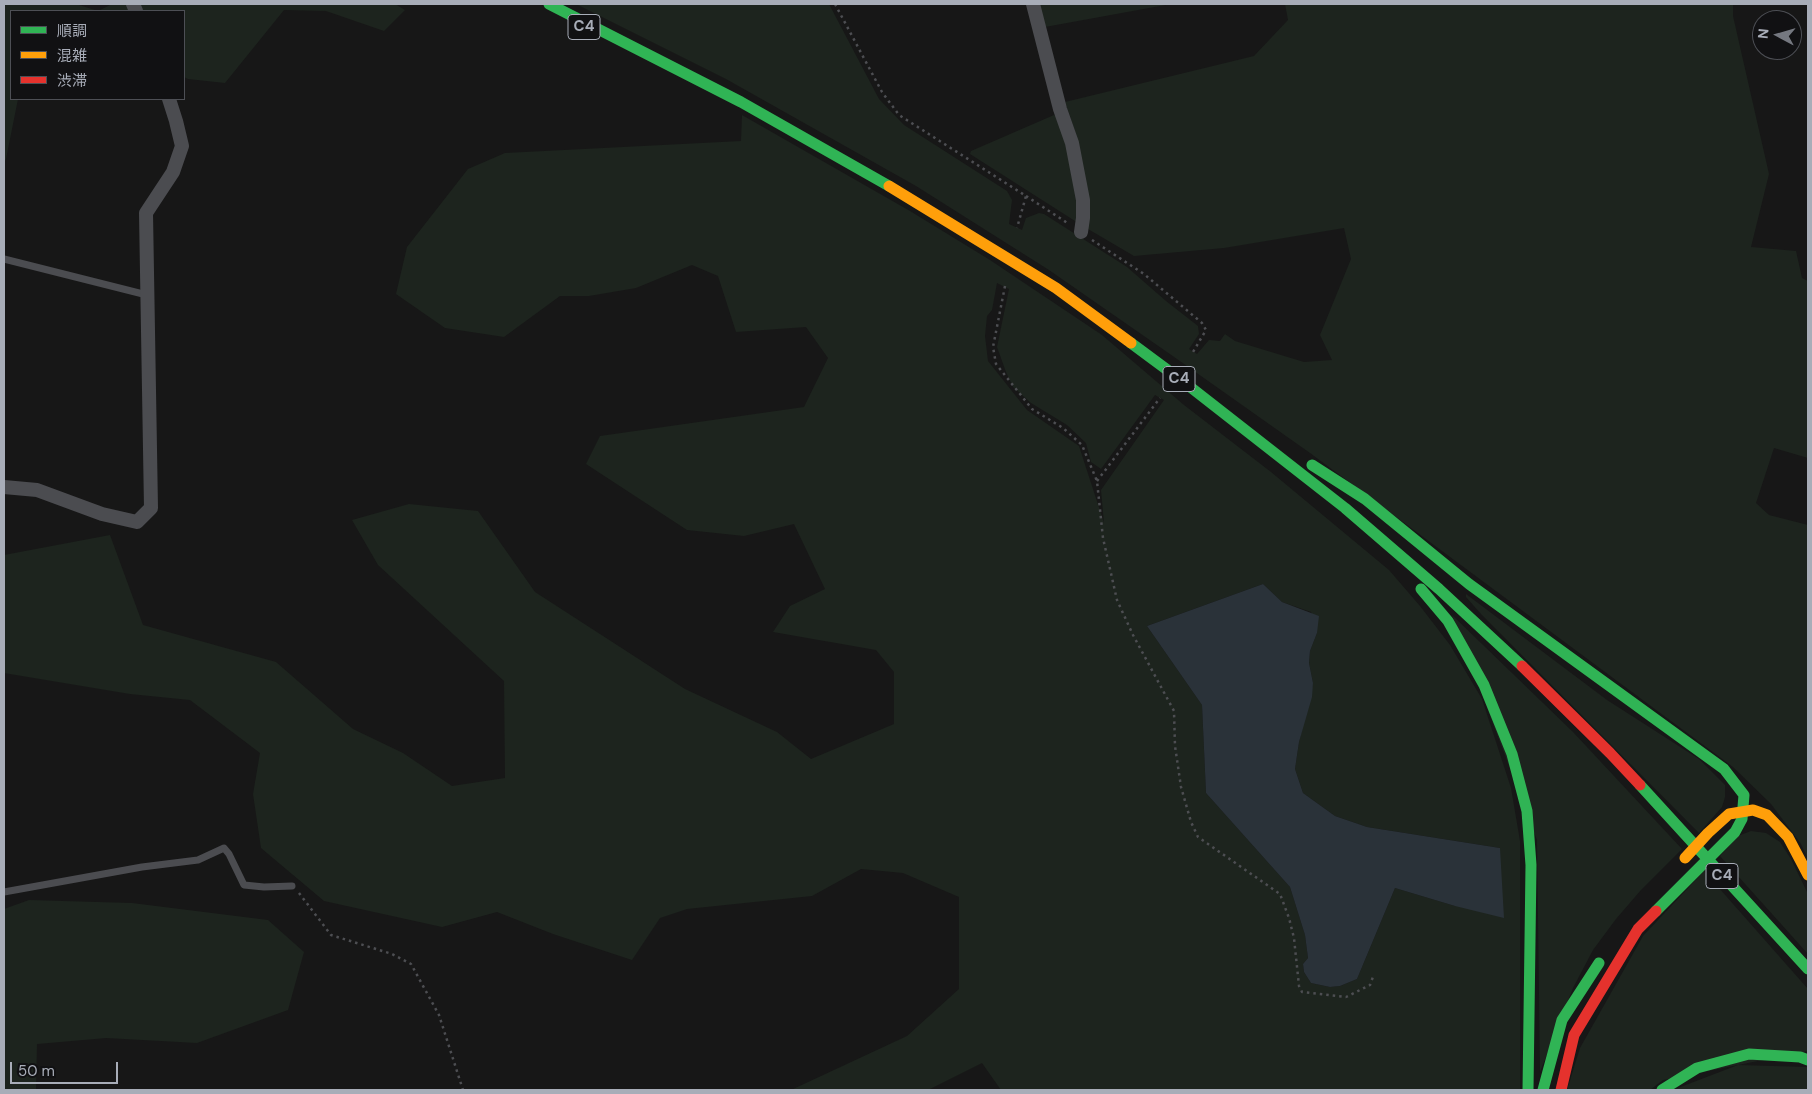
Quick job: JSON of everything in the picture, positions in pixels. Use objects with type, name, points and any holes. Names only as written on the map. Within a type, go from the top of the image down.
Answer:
[{"type":"highway","name":"C4","points":[[545,6],[637,50],[766,116],[913,199],[1056,288],[1189,386],[1344,508],[1439,589],[1516,660],[1610,753],[1808,969]]},
{"type":"highway","points":[[1189,386],[1365,499],[1469,584],[1724,769],[1744,795],[1742,819],[1734,832],[1638,929],[1574,1035],[1561,1090]]},
{"type":"highway","points":[[1344,508],[1404,568],[1448,621],[1484,686],[1512,754],[1527,811],[1531,865],[1528,1090]]},
{"type":"highway","points":[[1676,868],[1708,833],[1730,814],[1753,810],[1767,815],[1788,836],[1808,875]]},
{"type":"highway","points":[[1543,1090],[1562,1020],[1603,956]]},
{"type":"highway","points":[[1662,1090],[1698,1068],[1748,1054],[1800,1057],[1808,1060]]},
{"type":"street","points":[[1033,4],[1060,109],[1072,143],[1083,200],[1083,218],[1080,232]]},
{"type":"street","points":[[4,488],[37,490],[102,514],[137,522],[151,508],[146,213],[173,172],[182,146],[169,100]]},
{"type":"lane","points":[[4,259],[147,295]]},
{"type":"lane","points":[[4,892],[142,866],[198,860],[224,848],[230,854],[244,885],[264,887],[292,886]]},
{"type":"path","points":[[835,4],[882,92],[899,115],[1144,274],[1202,323],[1206,330],[1193,352]]},
{"type":"path","points":[[1017,228],[1026,196]]},
{"type":"path","points":[[1005,286],[993,347],[996,364],[1032,409],[1063,428],[1082,445],[1096,481],[1103,538],[1117,600],[1133,635],[1174,712],[1175,746],[1182,787],[1191,822],[1198,837],[1280,894],[1294,938],[1299,986],[1302,992],[1346,997],[1370,984],[1374,974]]},
{"type":"path","points":[[1096,481],[1160,398]]},
{"type":"path","points":[[292,886],[331,935],[392,954],[411,964],[439,1015],[463,1090]]},
{"type":"shaded area","points":[[4,4],[76,4],[95,10],[10,10],[10,100],[18,100],[4,163]]},
{"type":"shaded area","points":[[112,4],[395,4],[405,10],[384,31],[326,11],[284,10],[225,83],[185,78],[185,10],[100,10]]},
{"type":"shaded area","points":[[576,4],[829,4],[879,99],[904,125],[1007,191],[1012,200],[1009,224],[1022,230],[1026,218],[1039,213],[1044,214],[1127,267],[1198,326],[1199,334],[1189,349],[1197,354],[1209,340],[1220,341],[1225,334],[1235,341],[1304,362],[1332,360],[1320,335],[1351,259],[1344,228],[1224,248],[1134,256],[1088,229],[1076,134],[1065,102],[1254,56],[1288,20],[1285,4],[1733,4],[1733,16],[1769,174],[1751,247],[1796,251],[1802,278],[1808,281],[1808,458],[1774,448],[1756,503],[1769,515],[1808,525],[1808,859],[1801,844],[1771,804],[1733,767],[1310,453],[1049,270],[916,186],[726,79]]},
{"type":"shaded area","points":[[1039,4],[1171,4],[1045,27]]},
{"type":"shaded area","points":[[742,115],[910,211],[990,260],[1102,335],[1184,405],[1271,472],[1389,570],[1420,606],[1450,645],[1482,699],[1511,788],[1520,841],[1520,1090],[1001,1090],[982,1063],[928,1090],[791,1090],[907,1036],[959,989],[959,897],[903,873],[861,869],[812,896],[687,909],[660,918],[632,960],[553,934],[497,912],[442,927],[324,901],[261,848],[253,794],[260,753],[190,700],[130,694],[4,673],[4,555],[110,535],[143,625],[276,662],[353,729],[403,753],[452,786],[505,778],[504,681],[378,565],[352,520],[409,504],[478,511],[535,592],[685,689],[777,732],[811,759],[894,724],[894,672],[876,650],[773,632],[790,606],[825,589],[794,524],[744,536],[687,530],[586,464],[600,436],[804,407],[828,358],[806,327],[736,332],[718,276],[692,265],[636,288],[589,296],[560,296],[504,337],[445,328],[396,294],[407,247],[468,169],[505,153],[741,141]],"holes":[[[997,283],[1009,289],[997,347],[1013,387],[1031,403],[1067,425],[1086,443],[1091,462],[1101,469],[1155,395],[1164,400],[1101,490],[1104,523],[1079,446],[1027,410],[988,361],[985,336],[987,316],[992,310]],[[1263,584],[1282,602],[1311,612],[1317,633],[1310,651],[1309,663],[1313,683],[1299,742],[1295,769],[1303,793],[1335,816],[1367,827],[1500,848],[1455,906],[1395,888],[1357,979],[1340,986],[1330,987],[1311,983],[1304,972],[1303,964],[1308,958],[1305,935],[1290,887],[1206,793],[1202,705],[1147,626]]]},
{"type":"shaded area","points":[[1054,115],[1058,116],[1069,148],[1079,201],[1078,221],[1075,221],[970,154],[971,151]]},
{"type":"shaded area","points":[[1263,584],[1282,602],[1319,616],[1317,633],[1310,651],[1309,663],[1313,683],[1312,697],[1299,742],[1295,769],[1303,793],[1335,816],[1367,827],[1500,848],[1504,918],[1395,888],[1357,979],[1340,986],[1330,987],[1311,983],[1304,972],[1303,964],[1308,958],[1305,935],[1290,887],[1206,793],[1202,705],[1147,626]]},
{"type":"shaded area","points":[[1466,594],[1607,700],[1699,759],[1725,785],[1725,797],[1722,807],[1699,833],[1481,614],[1466,597]]},
{"type":"shaded area","points":[[1452,615],[1573,732],[1682,849],[1641,890],[1593,950],[1573,988],[1540,1072],[1537,840]]},
{"type":"shaded area","points":[[1751,831],[1766,833],[1780,842],[1791,859],[1808,894],[1808,954],[1720,856],[1738,836]]},
{"type":"shaded area","points":[[1704,871],[1808,989],[1808,1051],[1663,1080],[1650,1090],[1567,1090],[1580,1048],[1643,936]]},
{"type":"shaded area","points":[[29,900],[132,903],[268,920],[304,952],[288,1010],[197,1043],[106,1038],[37,1044],[36,1090],[4,1090],[4,909]]},
{"type":"shaded area","points":[[1738,1065],[1808,1067],[1808,1090],[1674,1090]]},
{"type":"traffic: fast","points":[[549,4],[741,102],[889,186]]},
{"type":"traffic: fast","points":[[1131,343],[1345,508],[1439,589],[1522,666]]},
{"type":"traffic: fast","points":[[1312,465],[1365,499],[1469,584],[1724,769],[1744,795],[1742,819],[1735,832],[1656,911]]},
{"type":"traffic: fast","points":[[1421,589],[1448,621],[1484,685],[1512,754],[1527,811],[1531,865],[1528,1090]]},
{"type":"traffic: fast","points":[[1640,785],[1808,969]]},
{"type":"traffic: fast","points":[[1543,1090],[1562,1020],[1599,963]]},
{"type":"traffic: fast","points":[[1662,1090],[1697,1068],[1749,1054],[1800,1057],[1808,1060]]},
{"type":"traffic: slow","points":[[889,186],[1056,288],[1131,343]]},
{"type":"traffic: slow","points":[[1685,858],[1729,814],[1753,810],[1767,815],[1788,837],[1808,875]]},
{"type":"traffic: jam","points":[[1522,666],[1640,785]]},
{"type":"traffic: jam","points":[[1561,1090],[1574,1035],[1638,929],[1656,911]]}]
